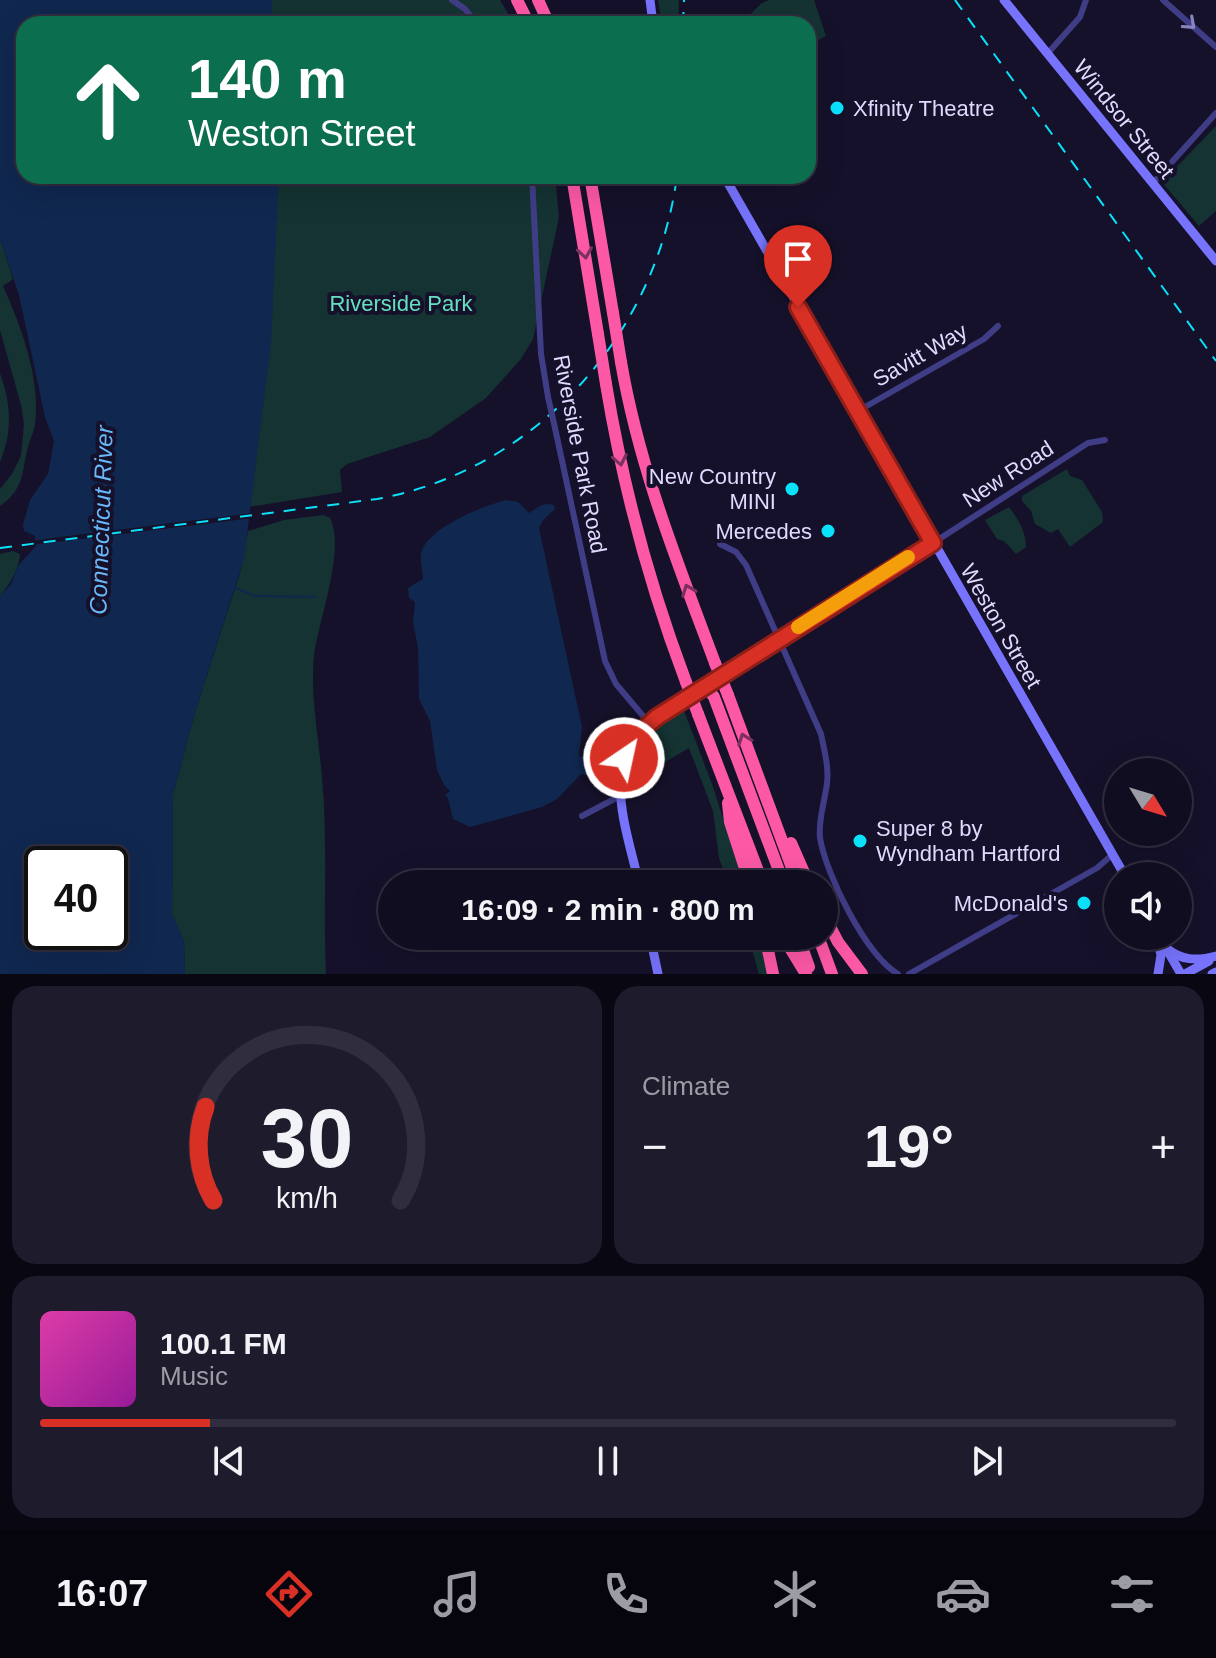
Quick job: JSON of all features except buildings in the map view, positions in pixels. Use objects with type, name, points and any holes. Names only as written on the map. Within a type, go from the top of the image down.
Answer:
[{"type":"highway","points":[[573,184],[620,464],[636,534],[655,599],[758,870]]},
{"type":"highway","points":[[591,184],[632,420],[652,493],[793,870]]},
{"type":"highway","points":[[706,686],[705,695],[773,870]]},
{"type":"highway","points":[[706,686],[714,697],[779,870]]},
{"type":"highway","points":[[760,783],[773,801],[803,870]]},
{"type":"highway","points":[[728,793],[730,822],[745,870]]},
{"type":"highway","points":[[838,942],[862,974]]},
{"type":"highway","points":[[768,950],[773,974]]},
{"type":"highway","points":[[788,950],[797,974]]},
{"type":"highway","points":[[791,950],[806,974]]},
{"type":"highway","points":[[803,950],[812,974]]},
{"type":"highway","points":[[810,950],[819,974]]},
{"type":"highway","points":[[823,950],[832,974]]},
{"type":"main road","name":"Windsor Street","points":[[1004,0],[1216,261]]},
{"type":"main road","name":"Weston Street","points":[[729,184],[1116,862]]},
{"type":"main road","points":[[636,870],[619,779],[624,758],[634,739],[649,723],[933,543]]},
{"type":"main road","points":[[653,950],[658,974]]},
{"type":"main road","points":[[1158,974],[1160,950]]},
{"type":"main road","points":[[1167,950],[1183,974],[1216,957]]},
{"type":"main road","points":[[1170,950],[1192,960],[1216,957]]},
{"type":"street","points":[[452,0],[471,16]]},
{"type":"street","points":[[1048,53],[1080,17],[1086,0]]},
{"type":"street","points":[[1163,0],[1216,47]]},
{"type":"street","points":[[1153,183],[1216,113]]},
{"type":"street","name":"Riverside Park Road","points":[[532,184],[541,354],[604,657],[616,684],[649,723]]},
{"type":"street","name":"Savitt Way","points":[[858,411],[984,339],[998,326]]},
{"type":"street","name":"New Road","points":[[933,543],[1088,443],[1105,440]]},
{"type":"street","points":[[720,544],[736,552],[746,565],[820,733],[827,762],[820,838],[828,864],[865,939],[898,974]]},
{"type":"street","points":[[582,816],[620,796]]},
{"type":"street","points":[[909,974],[1097,868],[1112,855]]},
{"type":"green space","points":[[272,0],[500,0],[509,16],[272,16]]},
{"type":"green space","points":[[658,0],[679,0],[678,16],[661,16]]},
{"type":"green space","points":[[769,0],[814,0],[826,36],[816,42],[816,16],[748,16]]},
{"type":"green space","points":[[1216,126],[1216,211],[1199,226],[1162,182]]},
{"type":"green space","name":"Riverside Park","points":[[258,184],[556,184],[559,217],[533,339],[521,359],[486,398],[430,437],[347,464],[340,470],[342,492],[249,507],[252,492]]},
{"type":"green space","points":[[0,239],[13,279],[3,286],[28,353],[36,407],[21,480],[14,493],[0,506],[0,489],[21,456],[24,424],[0,330]]},
{"type":"green space","points":[[0,373],[9,418],[0,462]]},
{"type":"green space","points":[[1067,469],[1070,476],[1082,480],[1102,512],[1103,522],[1070,547],[1058,529],[1051,533],[1035,524],[1031,511],[1022,501],[1022,496]]},
{"type":"green space","points":[[1009,507],[1026,541],[1026,547],[1016,554],[1004,541],[997,539],[985,520]]},
{"type":"green space","points":[[323,515],[330,518],[335,548],[313,671],[324,802],[326,974],[185,974],[184,942],[172,914],[173,794],[195,712],[240,573],[248,531],[284,520]]},
{"type":"green space","points":[[13,551],[20,554],[18,565],[0,596],[0,554]]},
{"type":"green space","points":[[683,708],[740,870],[724,870],[719,858],[713,811],[689,748],[634,780],[625,781],[637,746],[662,722]]},
{"type":"green space","points":[[752,950],[763,950],[768,974],[759,974]]},
{"type":"water","name":"Connecticut River","points":[[0,0],[272,0],[272,16],[16,16],[16,184],[279,184],[271,343],[244,559],[195,712],[173,794],[172,914],[184,942],[185,974],[0,974],[0,596],[11,584],[18,566],[36,546],[35,536],[24,531],[23,525],[30,500],[48,474],[54,441],[45,417],[19,295],[0,239]]},
{"type":"water","points":[[506,500],[518,502],[529,513],[543,505],[554,505],[555,509],[539,528],[582,727],[579,756],[590,759],[589,768],[592,771],[590,776],[581,774],[557,799],[542,807],[470,827],[453,819],[445,795],[450,791],[437,770],[430,721],[419,699],[418,647],[413,623],[415,602],[409,598],[408,588],[423,579],[421,554],[433,535],[470,513]]},
{"type":"pier","points":[[253,513],[253,518],[31,545],[32,541],[52,538]]},
{"type":"waterway","points":[[235,588],[256,596],[316,597]]},
{"type":"railway","points":[[683,16],[684,0]]},
{"type":"railway","points":[[955,0],[1216,361]]},
{"type":"railway","points":[[0,548],[377,499],[435,483],[488,459],[536,426],[579,386],[615,340],[644,289],[665,234],[675,184]]},
{"type":"slow traffic","points":[[798,627],[908,557]]},
{"type":"place","name":"Xfinity Theatre","points":[[837,108]]},
{"type":"place","name":"New Country MINI","points":[[792,489]]},
{"type":"place","name":"Mercedes","points":[[828,531]]},
{"type":"place","name":"Super 8 by Wyndham Hartford","points":[[860,841]]},
{"type":"place","name":"McDonald's","points":[[1084,903]]},
{"type":"route","points":[[624,758],[637,735],[657,717],[903,559],[933,543],[798,307]]}]
